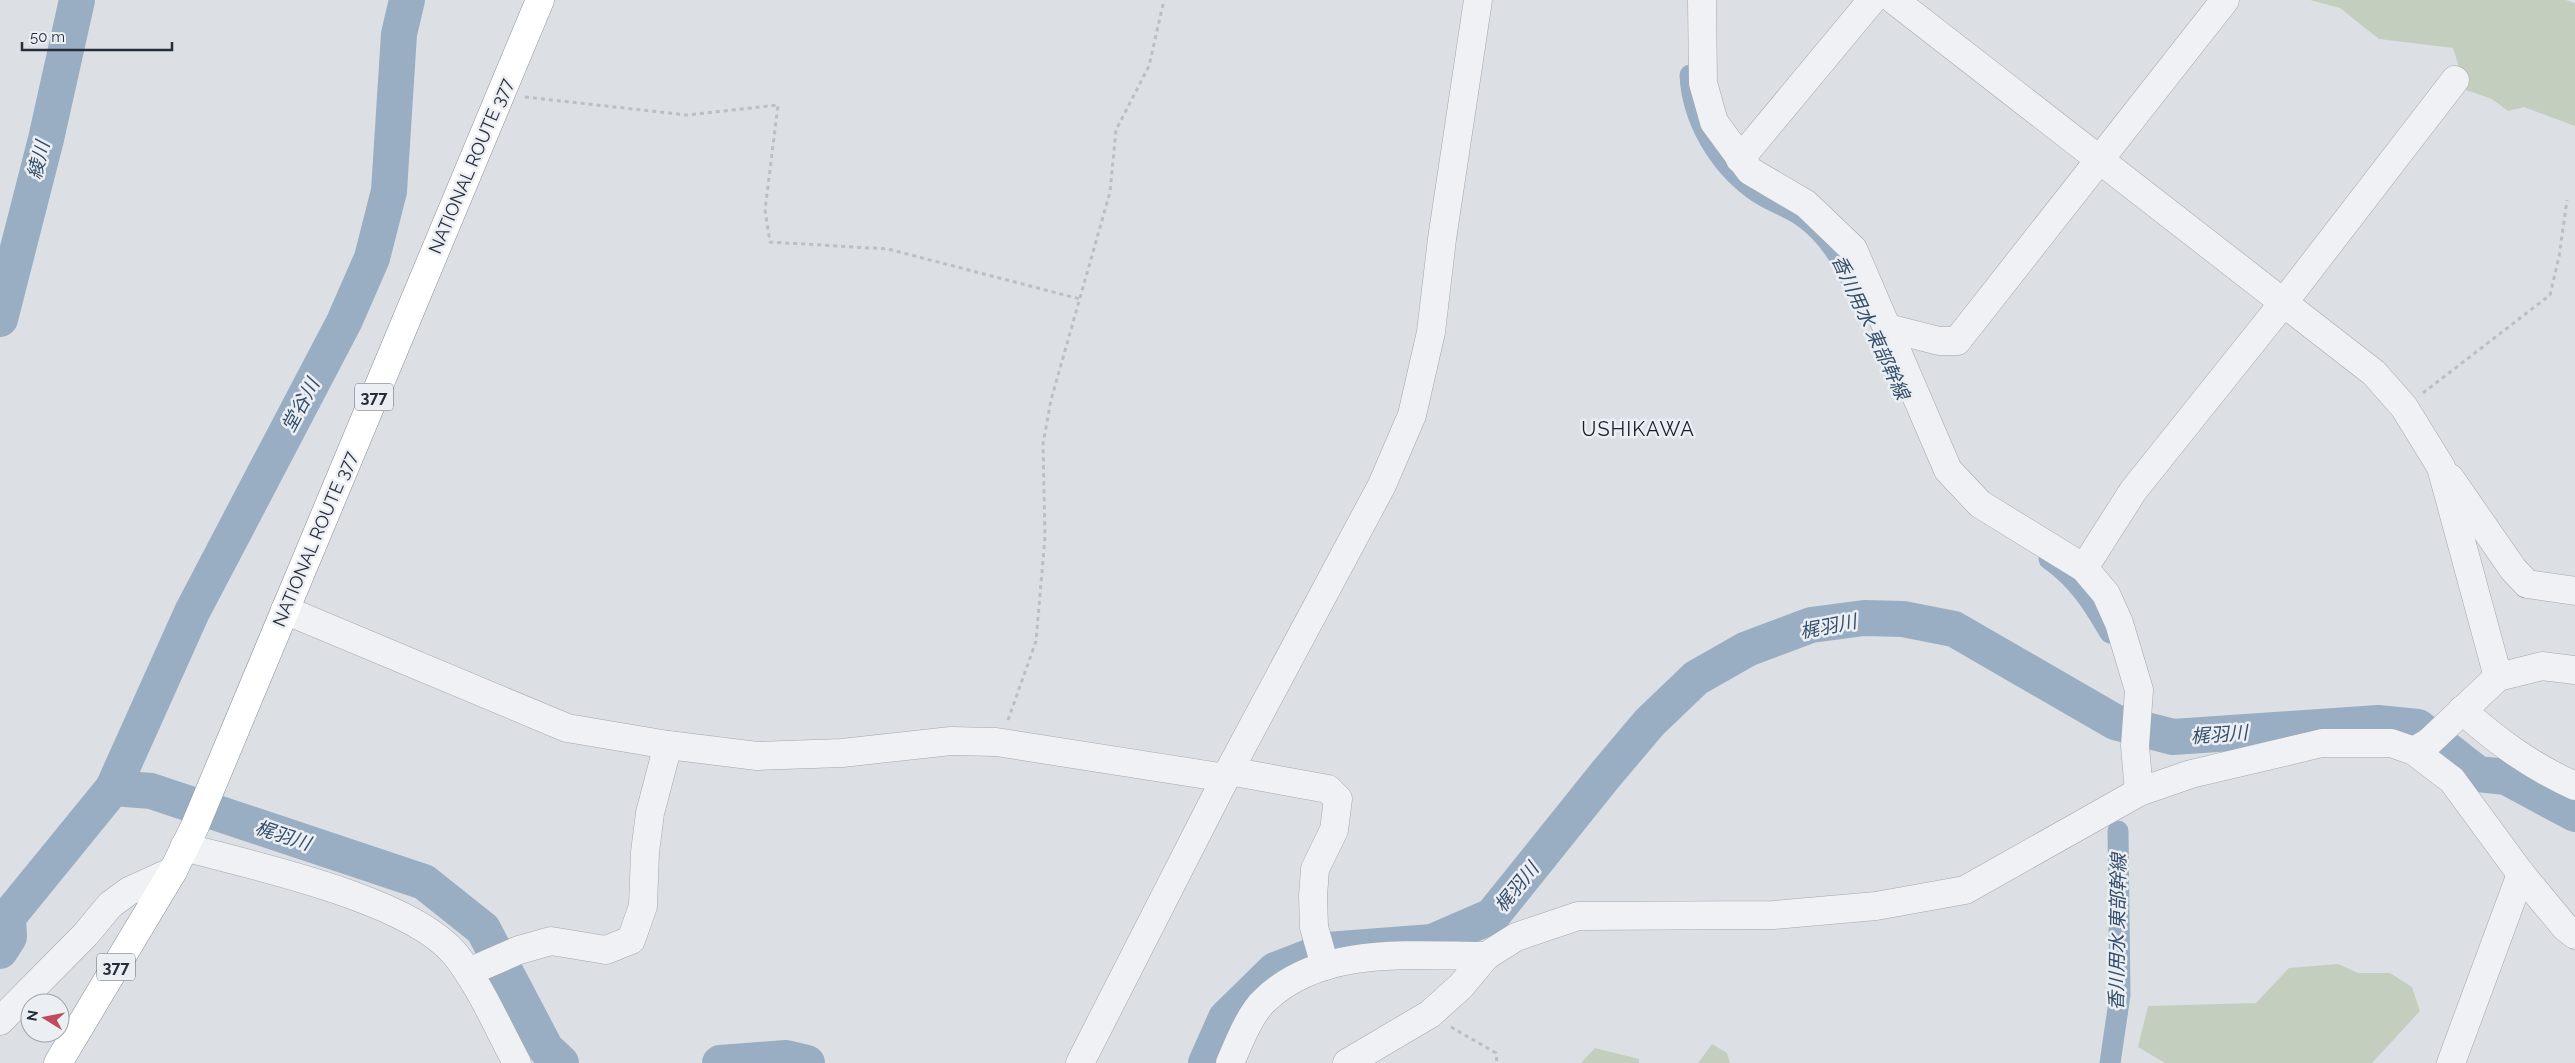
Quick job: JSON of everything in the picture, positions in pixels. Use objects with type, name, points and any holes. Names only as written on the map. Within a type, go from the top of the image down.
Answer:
[{"type":"highway","name":"NATIONAL ROUTE 377","points":[[58,1063],[173,871],[189,836],[540,0]]},
{"type":"street","points":[[1080,1063],[1228,774],[1382,485],[1412,415],[1431,332],[1442,239],[1478,0]]},
{"type":"street","points":[[1702,0],[1703,82],[1714,122],[1750,171],[1806,204],[1853,249],[1948,470],[1980,504],[2084,568],[2106,594],[2120,622],[2139,690],[2135,746],[2139,792]]},
{"type":"street","points":[[1740,159],[1872,0]]},
{"type":"street","points":[[1894,0],[2374,373],[2404,407],[2442,467],[2513,569],[2527,584],[2575,591]]},
{"type":"street","points":[[1888,328],[1939,341],[1957,341],[2225,0]]},
{"type":"street","points":[[2084,568],[2133,491],[2284,302],[2455,80]]},
{"type":"street","points":[[2442,467],[2498,677]]},
{"type":"street","points":[[285,610],[567,728],[668,745],[757,756],[842,752],[951,741],[999,742],[1328,789],[1338,800],[1334,830],[1315,869],[1313,896],[1314,927],[1324,963]]},
{"type":"street","points":[[2421,747],[2498,677],[2542,666],[2575,670]]},
{"type":"street","points":[[2459,713],[2539,770],[2575,786]]},
{"type":"street","points":[[1347,1063],[1430,1014],[1461,986],[1486,956],[1516,937],[1578,916],[1774,915],[1876,906],[1965,890],[2139,792],[2191,774],[2322,743],[2390,743],[2421,747],[2452,780],[2521,874],[2575,935]]},
{"type":"street","points":[[474,971],[519,950],[550,940],[606,950],[631,940],[643,906],[645,852],[650,813],[668,745]]},
{"type":"street","points":[[189,836],[294,877],[394,911],[441,939],[474,971],[516,1063]]},
{"type":"street","points":[[0,1021],[86,934],[110,905],[129,891],[173,871]]},
{"type":"street","points":[[2451,1063],[2521,874]]},
{"type":"street","points":[[1230,1063],[1263,1001],[1290,980],[1324,963],[1380,955],[1486,956]]},
{"type":"path","points":[[999,742],[1036,641],[1044,537],[1043,444],[1051,400],[1110,192],[1116,130],[1149,66],[1164,0]]},
{"type":"path","points":[[502,94],[687,115],[778,105],[764,210],[770,242],[888,249],[1080,298]]},
{"type":"path","points":[[2404,407],[2550,295],[2559,257],[2567,200]]},
{"type":"path","points":[[1430,1014],[1496,1053],[1497,1063]]},
{"type":"green space","points":[[2310,0],[2566,0],[2575,3],[2575,126],[2524,107],[2508,111],[2492,99],[2466,90],[2453,48],[2379,39],[2340,8]]},
{"type":"green space","points":[[2338,964],[2358,973],[2390,973],[2412,987],[2420,1011],[2372,1063],[2165,1063],[2138,1047],[2148,1006],[2256,1003],[2289,968]]},
{"type":"green space","points":[[1712,1044],[1727,1053],[1730,1063],[1698,1063]]},
{"type":"green space","points":[[1595,1048],[1639,1059],[1639,1063],[1581,1063]]},
{"type":"waterway","name":"綾川","points":[[0,319],[46,139],[77,0]]},
{"type":"waterway","name":"堂谷川","points":[[0,951],[9,937],[8,917],[113,788],[192,612],[344,322],[372,258],[389,191],[399,34],[407,0]]},
{"type":"waterway","name":"香川用水 東部幹線","points":[[1690,75],[1696,108],[1709,139],[1718,153],[1740,178],[1753,189],[1797,213],[1812,224],[1839,256],[1853,284]]},
{"type":"waterway","name":"香川用水 東部幹線","points":[[2049,559],[2077,584],[2091,602],[2110,633]]},
{"type":"waterway","name":"梶羽川","points":[[1206,1063],[1226,1018],[1275,970],[1327,950],[1432,942],[1492,916],[1650,722],[1696,678],[1747,649],[1811,625],[1864,618],[1903,619],[1954,629],[2115,722],[2173,737],[2378,723],[2418,727],[2478,774],[2506,777],[2575,814]]},
{"type":"waterway","name":"梶羽川","points":[[113,788],[151,791],[424,882],[483,929],[546,1049],[561,1063]]},
{"type":"waterway","name":"香川用水 東部幹線","points":[[2110,1063],[2120,995],[2118,831]]},
{"type":"waterway","name":"梶羽川","points":[[720,1063],[786,1058],[807,1063]]},
{"type":"district","name":"USHIKAWA","points":[[1638,429]]}]
